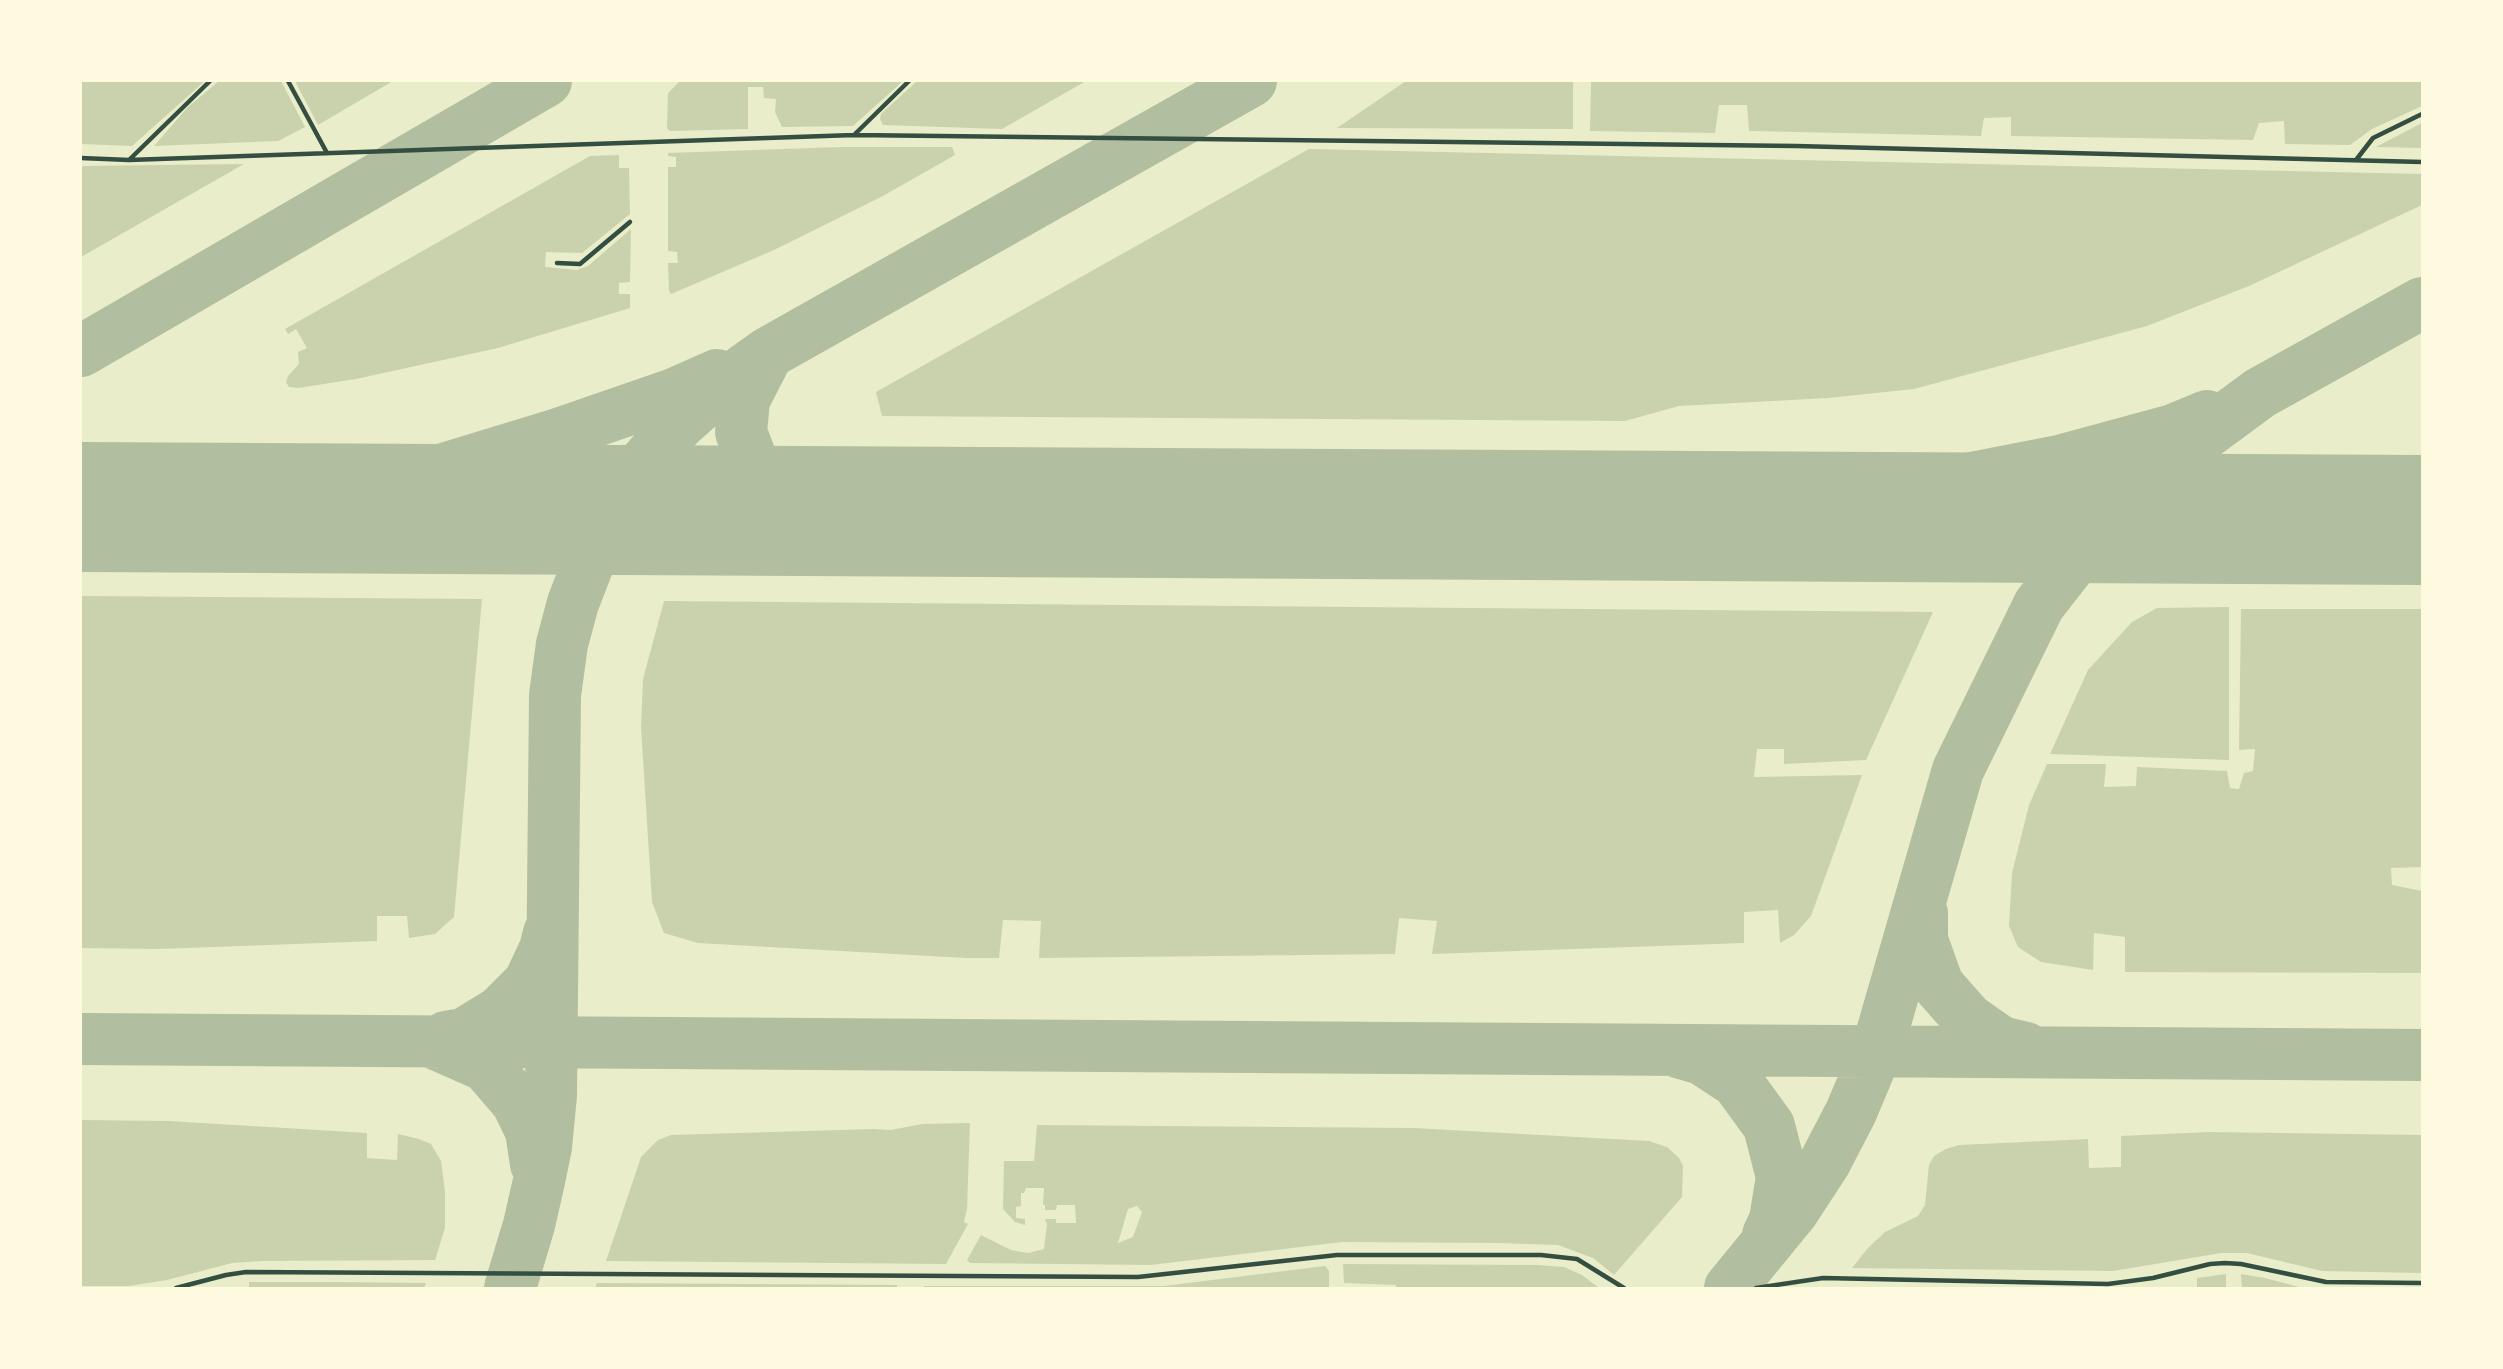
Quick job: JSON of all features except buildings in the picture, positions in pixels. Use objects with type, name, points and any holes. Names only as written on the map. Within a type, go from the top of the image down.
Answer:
[{"type":"lane","points":[[129,160],[210,81]]},
{"type":"lane","points":[[288,81],[327,153]]},
{"type":"lane","points":[[854,135],[909,81]]},
{"type":"lane","points":[[2356,160],[2373,138],[2422,114]]},
{"type":"lane","points":[[81,158],[129,160],[854,135],[1796,146],[2422,162]]},
{"type":"lane","points":[[556,263],[580,264],[630,222]]},
{"type":"lane","points":[[176,1288],[246,1272],[1138,1276],[1168,1275],[1338,1255],[1541,1255],[1577,1259],[1624,1288]]},
{"type":"lane","points":[[1756,1288],[1823,1278],[2108,1284],[2153,1278],[2210,1264],[2225,1263],[2241,1264],[2326,1282],[2422,1283]]},
{"type":"green space","points":[[81,81],[205,81],[132,146],[81,144]]},
{"type":"green space","points":[[219,81],[281,81],[305,127],[278,141],[154,146],[188,107]]},
{"type":"green space","points":[[295,81],[393,81],[318,125]]},
{"type":"green space","points":[[680,81],[903,81],[853,126],[782,127],[775,112],[776,99],[764,98],[763,87],[748,87],[748,129],[670,131],[667,128],[668,93]]},
{"type":"green space","points":[[917,81],[1086,81],[1002,129],[883,125],[880,119],[881,114]]},
{"type":"green space","points":[[1406,81],[1573,81],[1573,129],[1337,128]]},
{"type":"green space","points":[[1591,81],[2422,81],[2422,106],[2372,129],[2350,145],[2285,144],[2284,121],[2259,123],[2253,140],[2011,136],[2011,117],[1984,118],[1981,136],[1749,131],[1747,105],[1719,105],[1715,133],[1590,131]]},
{"type":"green space","points":[[2422,123],[2422,148],[2376,147]]},
{"type":"green space","points":[[841,147],[952,147],[955,155],[881,197],[774,250],[671,294],[668,263],[678,263],[677,252],[668,251],[668,167],[676,167],[676,157],[668,156],[668,153]]},
{"type":"green space","points":[[1309,149],[2422,174],[2422,205],[2249,286],[2147,326],[1914,389],[1828,398],[1679,406],[1625,421],[882,416],[876,392]]},
{"type":"green space","points":[[619,155],[619,168],[629,168],[630,214],[582,253],[546,252],[545,267],[577,270],[588,266],[631,229],[630,282],[619,283],[619,294],[630,294],[630,308],[498,348],[356,379],[298,388],[289,387],[286,382],[288,376],[299,364],[298,352],[307,348],[296,329],[288,334],[285,329],[590,156]]},
{"type":"green space","points":[[244,164],[81,257],[81,166]]},
{"type":"green space","points":[[81,596],[482,599],[454,917],[435,934],[409,938],[407,916],[377,916],[377,941],[159,949],[81,948]]},
{"type":"green space","points":[[664,601],[1933,612],[1866,760],[1784,764],[1784,749],[1757,749],[1754,777],[1862,775],[1811,916],[1794,935],[1780,943],[1778,910],[1744,912],[1744,943],[1432,954],[1437,921],[1399,918],[1395,954],[1039,958],[1041,921],[1003,920],[999,958],[966,958],[698,943],[664,933],[652,902],[641,727],[643,679]]},
{"type":"green space","points":[[2229,607],[2229,760],[2050,754],[2088,670],[2132,622],[2157,608]]},
{"type":"green space","points":[[2241,609],[2422,609],[2422,867],[2391,868],[2392,885],[2422,891],[2422,973],[2125,972],[2125,937],[2094,933],[2093,970],[2041,962],[2018,947],[2009,926],[2012,873],[2029,805],[2047,764],[2106,764],[2104,787],[2136,786],[2137,767],[2227,771],[2230,788],[2239,789],[2244,773],[2253,771],[2255,749],[2239,750]]},
{"type":"green space","points":[[81,1120],[169,1121],[367,1133],[367,1158],[397,1160],[398,1134],[419,1139],[431,1144],[441,1161],[445,1192],[445,1228],[435,1260],[232,1263],[167,1280],[128,1286],[81,1286]]},
{"type":"green space","points":[[970,1123],[967,1209],[964,1222],[968,1224],[946,1264],[606,1261],[641,1157],[658,1140],[671,1135],[891,1130],[922,1124]]},
{"type":"green space","points":[[1037,1125],[1414,1128],[1649,1141],[1667,1147],[1679,1158],[1683,1166],[1682,1197],[1614,1275],[1593,1258],[1558,1245],[1498,1243],[1342,1242],[1151,1265],[970,1263],[967,1260],[981,1235],[1011,1250],[1028,1253],[1044,1249],[1047,1224],[1045,1219],[1056,1219],[1056,1223],[1076,1223],[1075,1205],[1057,1205],[1056,1210],[1045,1210],[1044,1188],[1026,1188],[1024,1193],[1021,1193],[1021,1206],[1016,1207],[1016,1218],[1025,1219],[1025,1225],[1015,1222],[1003,1209],[1004,1161],[1034,1161]],"holes":[[[1137,1206],[1142,1212],[1133,1237],[1118,1243],[1128,1209]]]},
{"type":"green space","points":[[2209,1132],[2422,1135],[2422,1273],[2322,1271],[2247,1253],[2221,1253],[2113,1271],[1852,1268],[1885,1232],[1918,1216],[1925,1205],[1929,1165],[1934,1156],[1946,1149],[1959,1145],[2088,1139],[2089,1168],[2121,1167],[2121,1136]]},
{"type":"green space","points":[[1343,1264],[1564,1267],[1582,1275],[1599,1288],[1396,1288],[1396,1285],[1344,1283]]},
{"type":"green space","points":[[1325,1266],[1329,1271],[1329,1288],[924,1288],[924,1286],[1164,1286]]},
{"type":"green space","points":[[2226,1274],[2226,1288],[2197,1288],[2197,1278]]},
{"type":"green space","points":[[2241,1274],[2265,1278],[2303,1288],[2242,1288]]},
{"type":"green space","points":[[249,1282],[426,1283],[424,1288],[249,1288]]},
{"type":"green space","points":[[597,1283],[897,1285],[897,1288],[595,1288]]},
{"type":"taxiway","points":[[81,351],[546,81]]},
{"type":"taxiway","points":[[510,1288],[529,1225],[539,1181],[546,1147],[551,1095],[555,695],[562,644],[573,603],[592,554],[614,510],[646,461],[680,423],[722,386],[768,353],[1251,81]]},
{"type":"taxiway","points":[[1730,1288],[1793,1211],[1825,1162],[1851,1112],[1877,1050],[1958,770],[2039,605],[2107,518],[2180,452],[2260,393],[2422,303]]},
{"type":"taxiway","points":[[768,353],[744,400],[741,432],[756,472],[790,499],[824,511]]},
{"type":"taxiway","points":[[175,508],[440,470],[558,434],[674,394],[717,375]]},
{"type":"taxiway","points":[[1600,515],[1946,483],[2059,461],[2173,430],[2207,416]]},
{"type":"taxiway","points":[[81,472],[114,495],[166,508]]},
{"type":"taxiway","points":[[1922,913],[1922,940],[1938,985],[1968,1019],[2001,1042],[2026,1048]]},
{"type":"taxiway","points":[[446,1037],[464,1034],[500,1012],[529,983],[545,949],[549,933]]},
{"type":"taxiway","points":[[81,1039],[2422,1055]]},
{"type":"taxiway","points":[[436,1044],[486,1066],[517,1102],[531,1131],[536,1164]]},
{"type":"taxiway","points":[[1678,1052],[1702,1059],[1737,1082],[1769,1126],[1782,1177],[1775,1220],[1768,1235]]},
{"type":"runway","points":[[81,507],[2422,520]]}]
